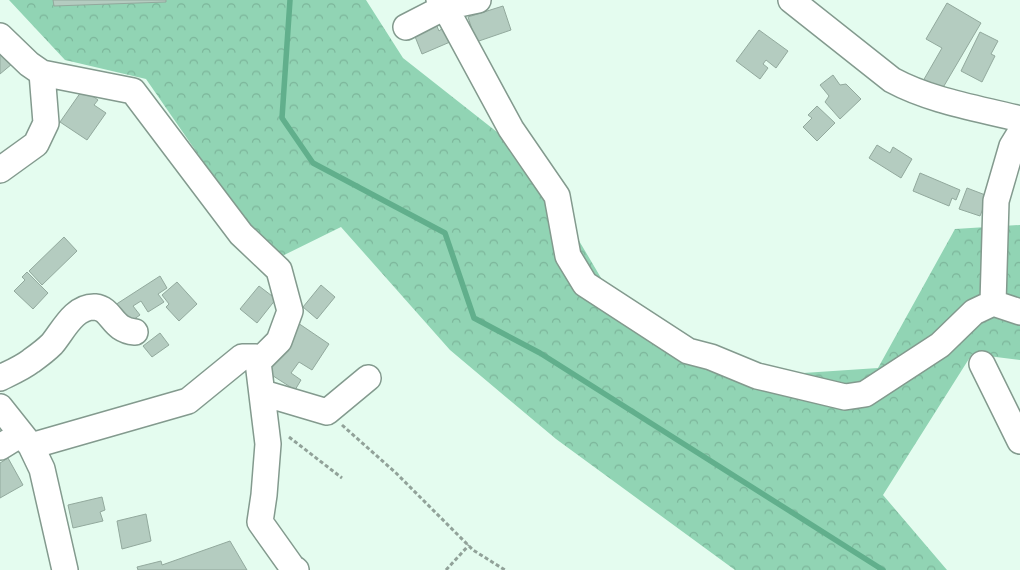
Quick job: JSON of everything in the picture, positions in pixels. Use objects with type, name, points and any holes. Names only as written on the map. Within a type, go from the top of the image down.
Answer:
[{"type":"street","points":[[406,27],[442,3],[478,0]]},
{"type":"street","points":[[791,0],[892,80],[932,96],[1020,119]]},
{"type":"street","points":[[442,3],[511,129],[557,196],[568,256],[585,284],[688,351],[711,357],[757,376],[845,397],[865,394],[940,345],[974,312],[994,304],[1020,312]]},
{"type":"street","points":[[0,36],[29,64],[42,73],[133,91],[241,234],[279,270],[290,311],[279,341],[258,362]]},
{"type":"street","points":[[0,170],[36,144],[46,123],[42,73]]},
{"type":"street","points":[[994,304],[996,201],[1012,146],[1020,133]]},
{"type":"street","points":[[0,378],[28,364],[51,344],[73,316],[84,310],[94,307],[108,313],[114,322],[125,331],[135,332]]},
{"type":"street","points":[[0,447],[188,401],[242,357],[256,356],[263,393],[268,444],[260,522],[296,570]]},
{"type":"street","points":[[982,364],[1020,441]]},
{"type":"street","points":[[263,393],[327,412],[368,378]]},
{"type":"street","points":[[0,407],[26,440],[42,469],[65,570]]},
{"type":"path","points":[[327,412],[396,472],[473,550],[506,570]]},
{"type":"path","points":[[264,418],[342,478]]},
{"type":"path","points":[[446,570],[469,545]]},
{"type":"green space","points":[[9,0],[366,0],[403,58],[530,158],[607,288],[757,376],[878,368],[955,229],[1020,225],[1020,360],[972,354],[883,495],[947,570],[735,570],[556,439],[450,350],[341,227],[272,261],[146,79],[65,60]]},
{"type":"building","points":[[53,0],[166,0],[166,2],[54,6]]},
{"type":"building","points":[[947,3],[981,23],[941,91],[923,81],[942,48],[926,39]]},
{"type":"building","points":[[503,6],[511,30],[476,42],[468,17]]},
{"type":"building","points":[[436,24],[439,31],[444,27],[450,42],[422,54],[414,34]]},
{"type":"building","points":[[759,30],[788,51],[776,68],[766,60],[763,64],[768,68],[760,79],[736,61]]},
{"type":"building","points":[[980,32],[998,41],[991,54],[995,56],[982,82],[961,71]]},
{"type":"building","points":[[0,53],[12,64],[0,74]]},
{"type":"building","points":[[833,75],[840,85],[846,84],[861,99],[840,119],[825,102],[829,96],[820,85]]},
{"type":"building","points":[[83,89],[98,100],[94,105],[106,113],[87,140],[60,122]]},
{"type":"building","points":[[817,106],[835,123],[817,141],[803,127],[812,118],[808,115]]},
{"type":"building","points":[[877,145],[890,153],[893,147],[912,159],[901,178],[869,158]]},
{"type":"building","points":[[920,173],[960,190],[956,200],[952,198],[949,206],[913,191]]},
{"type":"building","points":[[967,188],[988,196],[980,216],[959,209]]},
{"type":"building","points":[[64,237],[77,251],[42,285],[29,271]]},
{"type":"building","points":[[27,272],[48,293],[33,309],[14,291],[25,280],[22,277]]},
{"type":"building","points":[[160,276],[167,288],[158,294],[164,302],[148,312],[141,301],[133,306],[140,315],[127,324],[115,305]]},
{"type":"building","points":[[177,282],[197,304],[179,321],[166,307],[169,304],[162,295]]},
{"type":"building","points":[[321,285],[335,297],[317,319],[303,307]]},
{"type":"building","points":[[259,286],[276,299],[257,323],[240,309]]},
{"type":"building","points":[[298,323],[329,344],[312,370],[299,362],[291,373],[301,380],[295,390],[267,372]]},
{"type":"building","points":[[160,333],[169,345],[152,357],[143,346]]},
{"type":"building","points":[[8,458],[23,485],[0,498],[0,463]]},
{"type":"building","points":[[102,497],[105,510],[100,512],[103,521],[73,528],[68,505]]},
{"type":"building","points":[[146,514],[151,541],[122,549],[117,521]]},
{"type":"building","points":[[230,541],[247,570],[138,570],[137,567],[161,561],[162,565]]},
{"type":"waterway","points":[[290,0],[282,118],[313,163],[445,233],[474,318],[540,353],[883,570]]}]
